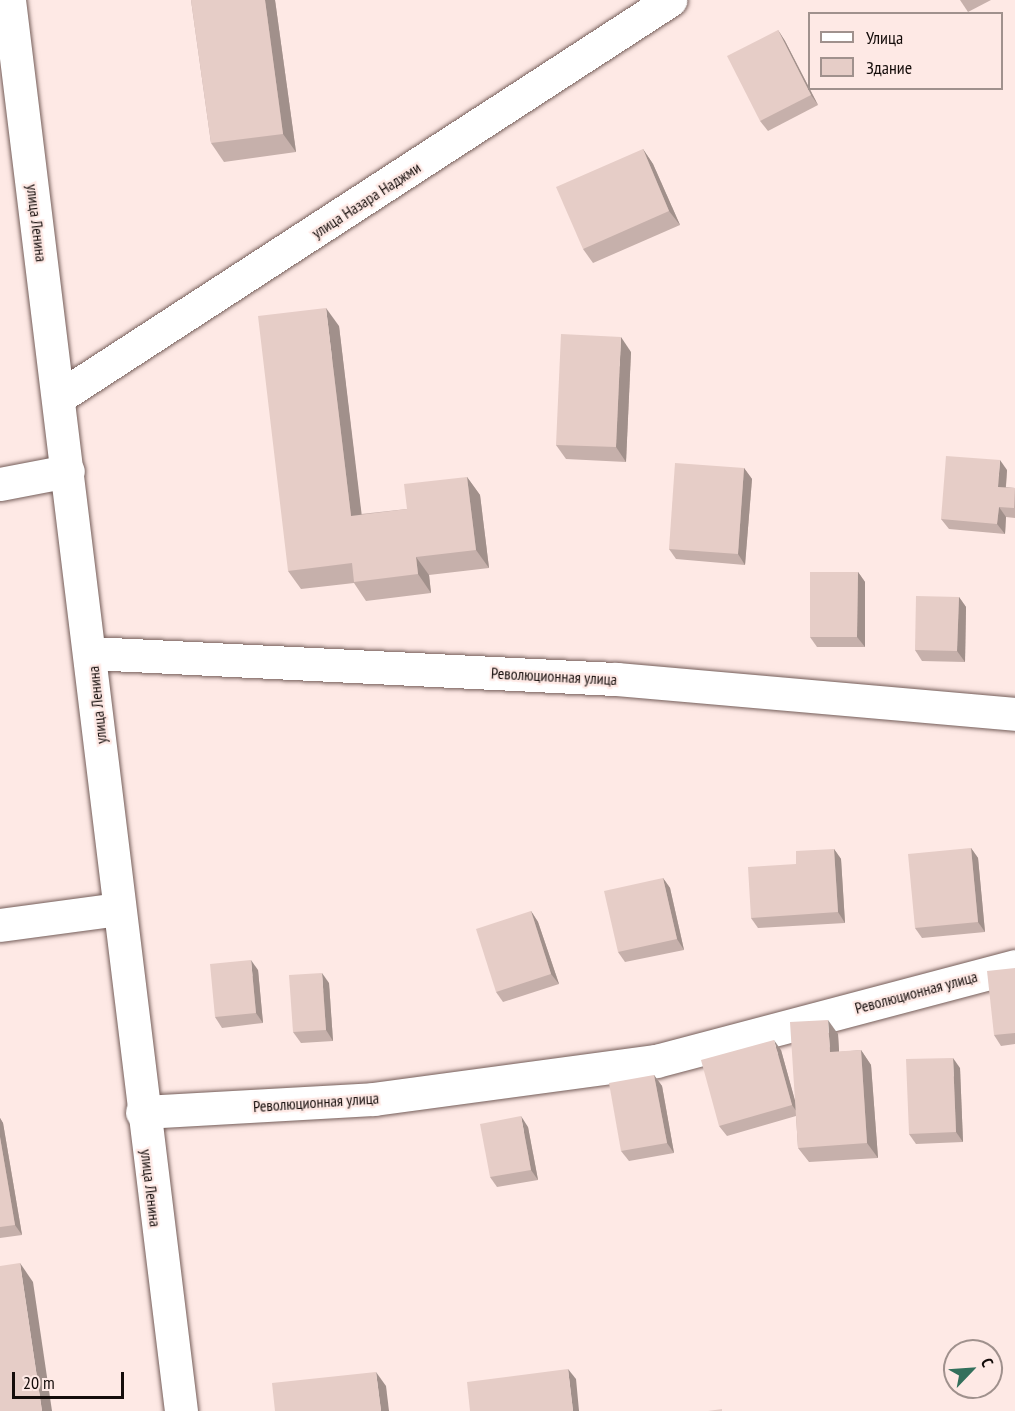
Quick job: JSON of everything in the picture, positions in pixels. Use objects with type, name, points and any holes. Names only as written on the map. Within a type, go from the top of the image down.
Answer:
[{"type":"street","name":"улица Ленина","points":[[9,0],[69,471],[142,1112],[181,1411]]},
{"type":"street","name":"улица Назара Наджми","points":[[59,397],[670,0]]},
{"type":"street","points":[[0,484],[69,471]]},
{"type":"street","name":"Революционная улица","points":[[91,653],[616,679],[1015,714]]},
{"type":"street","points":[[0,925],[118,909]]},
{"type":"street","name":"Революционная улица","points":[[142,1112],[374,1099],[656,1061],[1015,966]]},
{"type":"building","points":[[191,0],[265,0],[283,134],[211,143]]},
{"type":"building","points":[[778,30],[811,95],[760,121],[727,56]]},
{"type":"building","points":[[643,149],[669,211],[583,249],[556,187]]},
{"type":"building","points":[[326,308],[351,516],[407,509],[404,484],[467,477],[476,550],[416,557],[418,574],[354,582],[352,563],[288,571],[258,316]]},
{"type":"building","points":[[561,334],[621,337],[616,447],[556,445]]},
{"type":"building","points":[[946,456],[1000,460],[998,487],[1015,488],[1014,508],[999,507],[997,524],[941,519]]},
{"type":"building","points":[[675,463],[744,468],[738,554],[669,549]]},
{"type":"building","points":[[810,572],[858,572],[857,637],[810,637]]},
{"type":"building","points":[[916,596],[959,597],[957,651],[915,650]]},
{"type":"building","points":[[971,848],[978,922],[915,928],[908,854]]},
{"type":"building","points":[[834,849],[838,912],[751,918],[748,867],[796,864],[796,851]]},
{"type":"building","points":[[663,878],[677,939],[618,952],[604,891]]},
{"type":"building","points":[[531,911],[551,974],[496,992],[476,929]]},
{"type":"building","points":[[251,960],[256,1013],[215,1017],[210,964]]},
{"type":"building","points":[[1015,968],[1015,1033],[994,1035],[987,971]]},
{"type":"building","points":[[322,973],[326,1030],[293,1032],[289,975]]},
{"type":"building","points":[[828,1020],[830,1052],[861,1050],[867,1143],[798,1148],[790,1022]]},
{"type":"building","points":[[774,1040],[792,1105],[719,1126],[701,1060]]},
{"type":"building","points":[[953,1058],[956,1132],[909,1134],[906,1059]]},
{"type":"building","points":[[654,1075],[667,1143],[621,1151],[609,1083]]},
{"type":"building","points":[[521,1116],[531,1170],[490,1177],[480,1124]]},
{"type":"building","points":[[0,1137],[15,1225],[0,1227]]},
{"type":"building","points":[[20,1263],[42,1411],[0,1411],[0,1266]]},
{"type":"building","points":[[568,1369],[573,1411],[470,1411],[467,1382]]},
{"type":"building","points":[[376,1372],[381,1411],[275,1411],[272,1383]]}]
